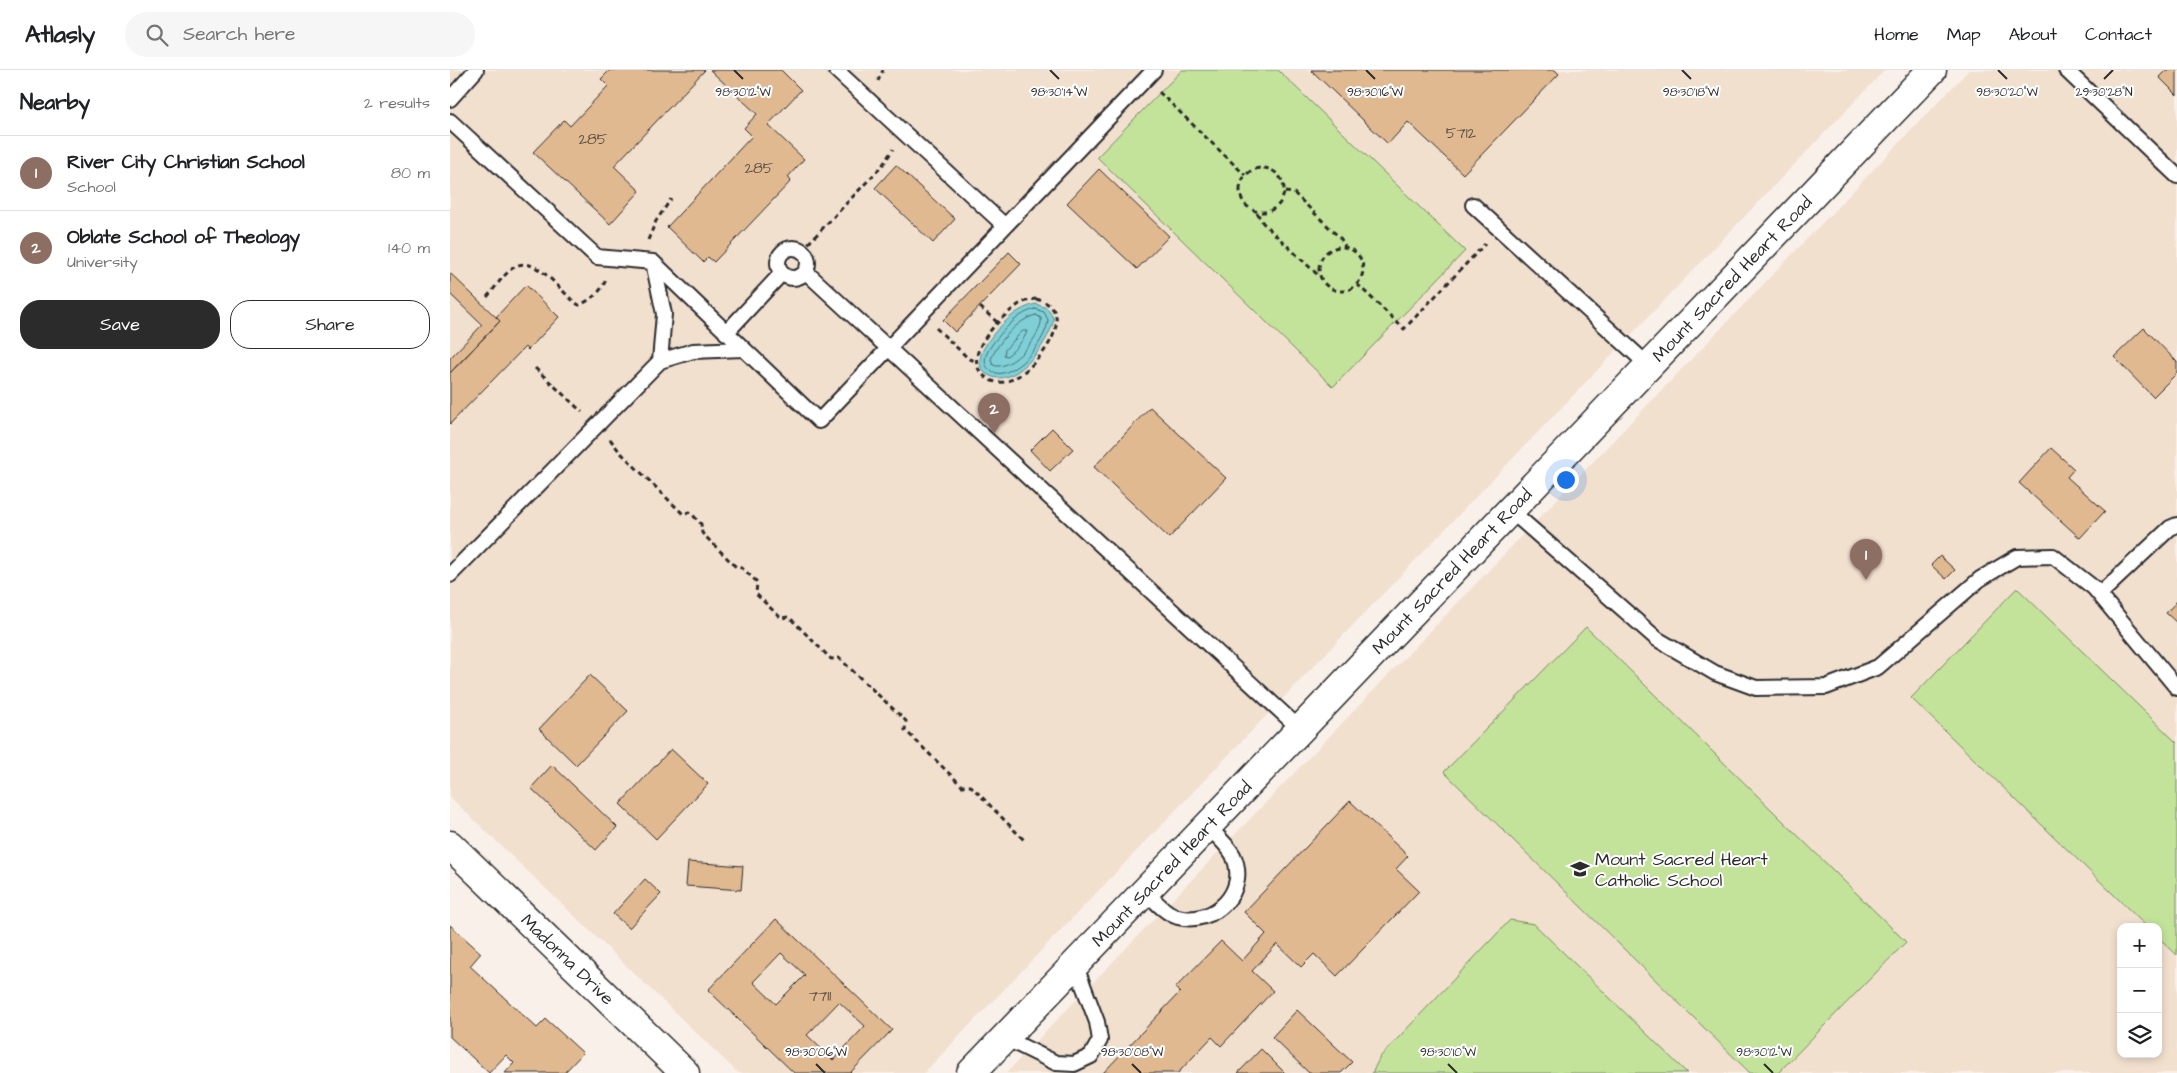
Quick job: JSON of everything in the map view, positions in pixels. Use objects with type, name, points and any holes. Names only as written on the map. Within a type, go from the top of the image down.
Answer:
[{"type":"street","name":"Mount Sacred Heart Road","points":[[971,1073],[1932,70]]},
{"type":"street","name":"Madonna Drive","points":[[450,845],[685,1073]]},
{"type":"lane","points":[[450,99],[476,70]]},
{"type":"lane","points":[[836,70],[1005,226]]},
{"type":"lane","points":[[2066,70],[2177,176]]},
{"type":"lane","points":[[450,121],[597,257],[653,262],[819,421],[1150,75]]},
{"type":"lane","points":[[1473,205],[1649,366]]},
{"type":"lane","points":[[790,248],[802,250],[809,260],[806,272],[802,276],[791,278],[782,273],[778,262],[784,251],[790,248]]},
{"type":"lane","points":[[653,262],[664,314],[660,361]]},
{"type":"lane","points":[[806,272],[1300,729]]},
{"type":"lane","points":[[726,333],[782,273]]},
{"type":"lane","points":[[450,575],[660,361],[693,351],[743,349]]},
{"type":"lane","points":[[1510,510],[1657,639],[1715,673],[1756,688],[1826,687],[1878,667],[1980,579],[2017,557],[2053,556],[2100,594],[2177,688]]},
{"type":"lane","points":[[2100,594],[2170,528],[2177,525]]},
{"type":"lane","points":[[1145,891],[1161,907],[1176,916],[1194,919],[1211,915],[1225,905],[1234,890],[1237,872],[1233,855],[1223,841],[1208,826]]},
{"type":"lane","points":[[1005,1038],[1056,1063],[1074,1064],[1091,1056],[1100,1040],[1097,1022],[1075,964]]},
{"type":"path","points":[[802,250],[882,166],[897,143],[875,89],[883,70]]},
{"type":"path","points":[[1150,75],[1245,175]]},
{"type":"path","points":[[1262,167],[1270,169],[1278,174],[1283,182],[1285,192],[1282,201],[1276,208],[1267,213],[1257,212],[1248,208],[1240,196],[1241,181],[1245,175],[1253,170],[1262,167]]},
{"type":"path","points":[[1257,212],[1263,222],[1330,289],[1340,292],[1349,290],[1357,284],[1362,276],[1363,266],[1360,257],[1354,250],[1346,246],[1294,193],[1285,192]]},
{"type":"path","points":[[1357,284],[1404,329],[1499,229]]},
{"type":"path","points":[[1319,276],[1319,262],[1323,255],[1337,247],[1346,246]]},
{"type":"path","points":[[1036,299],[1050,304],[1055,309],[1058,318],[1057,327],[1048,345],[1033,363],[1015,377],[997,382],[990,381],[980,372],[976,360],[986,336],[1019,304],[1036,299]]},
{"type":"path","points":[[980,306],[998,323]]},
{"type":"path","points":[[922,313],[956,348],[969,359],[976,360]]},
{"type":"path","points":[[535,368],[597,426],[612,441],[618,451],[683,514],[690,512],[701,524],[702,533],[736,567],[742,568],[757,582],[756,594],[781,618],[789,617],[831,659],[839,658],[906,721],[905,730],[962,786],[971,786],[1024,840]]},
{"type":"shaded area","points":[[450,70],[1885,70],[924,1073],[738,1073],[450,797]]},
{"type":"shaded area","points":[[1969,70],[2177,70],[2177,1073],[1006,1073]]},
{"type":"green space","points":[[1182,70],[1278,70],[1465,251],[1333,387],[1097,157]]},
{"type":"green space","points":[[2017,588],[2177,743],[2177,955],[2162,941],[2162,923],[2143,923],[1911,698]]},
{"type":"green space","points":[[1586,627],[1906,942],[1778,1073],[1750,1073],[1444,772]]},
{"type":"green space","points":[[1510,920],[1534,924],[1687,1073],[1372,1073],[1380,1057]]},
{"type":"water","points":[[1036,304],[1047,308],[1054,319],[1041,347],[1026,365],[1017,372],[999,378],[985,373],[981,368],[980,357],[992,336],[1013,315],[1024,308]]},
{"type":"building","points":[[610,70],[705,70],[614,166],[640,191],[610,224],[533,152],[564,120],[570,126],[608,86],[601,79]]},
{"type":"building","points":[[710,70],[781,70],[801,90],[768,125],[804,159],[788,177],[791,181],[714,262],[708,257],[703,262],[667,227],[752,136],[744,128],[757,114]]},
{"type":"building","points":[[1311,70],[1555,70],[1559,74],[1463,174],[1408,122],[1388,144]]},
{"type":"building","points":[[2166,70],[2177,70],[2177,95],[2159,77]]},
{"type":"building","points":[[896,165],[955,219],[933,243],[875,188]]},
{"type":"building","points":[[1099,169],[1169,236],[1137,269],[1067,203]]},
{"type":"building","points":[[1009,252],[1021,264],[955,332],[943,320]]},
{"type":"building","points":[[450,273],[500,321],[450,373],[450,358],[482,325],[450,294]]},
{"type":"building","points":[[526,285],[559,317],[528,350],[525,347],[450,424],[450,373],[500,321],[496,317]]},
{"type":"building","points":[[2144,328],[2177,362],[2177,373],[2153,397],[2114,357]]},
{"type":"building","points":[[1150,407],[1226,478],[1169,538],[1094,467]]},
{"type":"building","points":[[1052,428],[1073,449],[1050,471],[1030,450]]},
{"type":"building","points":[[2051,448],[2074,469],[2067,477],[2105,511],[2080,538],[2019,483]]},
{"type":"building","points":[[1940,556],[1955,570],[1946,579],[1931,565]]},
{"type":"building","points":[[2177,601],[2177,623],[2166,613]]},
{"type":"building","points":[[590,675],[628,711],[576,765],[539,729]]},
{"type":"building","points":[[671,749],[708,784],[656,839],[620,804]]},
{"type":"building","points":[[552,765],[617,827],[596,850],[531,788]]},
{"type":"building","points":[[1350,801],[1408,856],[1396,869],[1419,891],[1337,976],[1314,954],[1301,967],[1277,944],[1252,971],[1273,991],[1221,1046],[1212,1037],[1178,1073],[1103,1073],[1180,992],[1175,988],[1221,941],[1242,961],[1266,934],[1244,912]]},
{"type":"building","points":[[688,862],[743,866],[741,890],[686,886]]},
{"type":"building","points":[[645,879],[661,894],[629,928],[613,914]]},
{"type":"building","points":[[776,919],[892,1030],[850,1073],[794,1073],[708,990]],"holes":[[[781,953],[805,975],[776,1004],[753,982]],[[839,1002],[865,1026],[833,1060],[807,1035]]]},
{"type":"building","points":[[450,925],[481,953],[470,966],[537,1028],[546,1019],[583,1053],[564,1073],[505,1073],[514,1063],[506,1055],[489,1073],[450,1037]]},
{"type":"building","points":[[1297,1010],[1352,1062],[1341,1073],[1309,1073],[1272,1037]]},
{"type":"building","points":[[1261,1049],[1285,1073],[1238,1073]]},
{"type":"place","name":"Oblate School of Theology","points":[[994,434]]},
{"type":"place","name":"River City Christian School","points":[[1866,580]]},
{"type":"place","name":"Mount Sacred Heart Catholic School","points":[[1580,869]]}]
